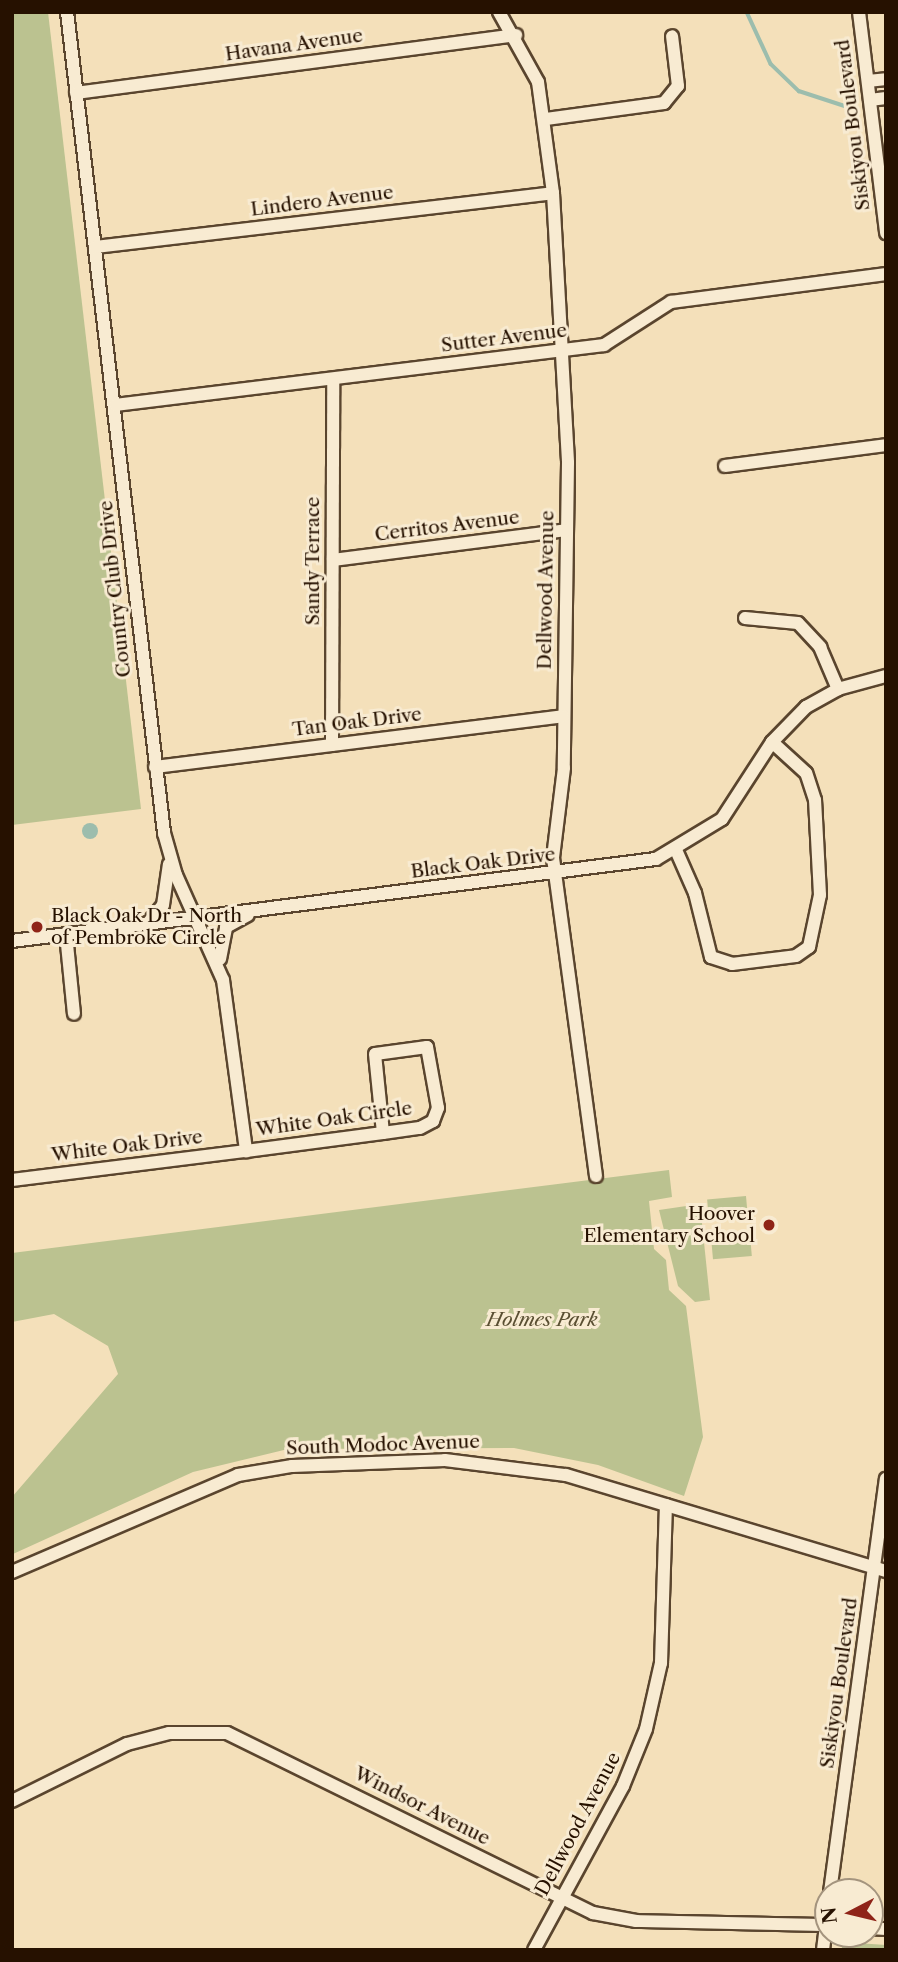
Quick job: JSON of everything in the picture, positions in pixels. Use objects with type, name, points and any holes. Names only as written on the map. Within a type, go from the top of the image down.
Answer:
[{"type":"street","name":"Country Club Drive","points":[[66,12],[115,405],[155,767],[169,856],[223,980],[246,1151]]},
{"type":"street","name":"Dellwood Avenue","points":[[499,12],[516,35],[531,63],[545,119],[553,193],[563,351],[566,530],[563,716],[555,874],[596,1176]]},
{"type":"street","name":"Siskiyou Boulevard","points":[[859,12],[886,233]]},
{"type":"street","name":"Havana Avenue","points":[[76,93],[516,35]]},
{"type":"street","points":[[545,119],[664,103],[678,86],[672,36]]},
{"type":"street","points":[[868,81],[886,79]]},
{"type":"street","points":[[870,100],[886,98]]},
{"type":"street","name":"Lindero Avenue","points":[[95,247],[553,193]]},
{"type":"street","name":"Sutter Avenue","points":[[115,405],[563,351],[617,340],[671,302],[886,274]]},
{"type":"street","name":"Sandy Terrace","points":[[332,744],[333,379]]},
{"type":"street","points":[[724,466],[886,445]]},
{"type":"street","name":"Cerritos Avenue","points":[[333,560],[566,530]]},
{"type":"street","points":[[745,618],[798,623],[820,647],[838,689]]},
{"type":"street","name":"Black Oak Drive","points":[[12,941],[631,864],[676,850],[734,805],[772,742],[806,708],[838,689],[886,676]]},
{"type":"street","name":"Tan Oak Drive","points":[[155,767],[563,716]]},
{"type":"street","points":[[676,850],[711,957],[732,964],[796,956],[809,947],[820,895],[815,800],[806,773],[772,742]]},
{"type":"street","points":[[144,925],[163,905],[169,856]]},
{"type":"street","points":[[223,980],[221,936],[258,910]]},
{"type":"street","points":[[66,934],[74,1014]]},
{"type":"street","name":"White Oak Circle","points":[[246,1151],[383,1133],[420,1128],[436,1115],[427,1047],[375,1054],[383,1133]]},
{"type":"street","name":"White Oak Drive","points":[[12,1180],[246,1151]]},
{"type":"street","name":"South Modoc Avenue","points":[[12,1572],[211,1484],[292,1466],[489,1461],[666,1505],[880,1569]]},
{"type":"street","name":"Siskiyou Boulevard","points":[[832,1878],[880,1569],[886,1479]]},
{"type":"street","name":"Dellwood Avenue","points":[[534,1950],[622,1786],[646,1729],[661,1663],[666,1505]]},
{"type":"street","name":"Windsor Avenue","points":[[12,1801],[138,1741],[169,1733],[227,1733],[560,1898],[617,1920],[814,1925]]},
{"type":"green space","points":[[12,12],[48,12],[141,809],[12,825]]},
{"type":"green space","name":"Holmes Park","points":[[669,1170],[672,1197],[649,1201],[654,1249],[666,1260],[669,1290],[686,1306],[703,1437],[684,1496],[598,1465],[514,1448],[288,1449],[193,1472],[13,1554],[12,1497],[118,1374],[108,1346],[54,1314],[12,1322],[12,1253]]},
{"type":"green space","points":[[746,1196],[748,1217],[709,1220],[707,1199]]},
{"type":"green space","points":[[700,1204],[710,1300],[695,1302],[678,1286],[659,1210]]},
{"type":"green space","points":[[750,1235],[752,1256],[713,1259],[711,1238]]},
{"type":"green space","points":[[886,1945],[886,1950],[842,1950],[884,1948]]},
{"type":"shaded area","points":[[87,823],[93,823],[98,831],[96,837],[87,839],[82,834],[82,828]]},
{"type":"waterway","points":[[747,12],[771,64],[799,91],[851,108]]},
{"type":"place","name":"Black Oak Dr - North of Pembroke Circle","points":[[37,927]]},
{"type":"place","name":"Hoover Elementary School","points":[[769,1225]]}]
